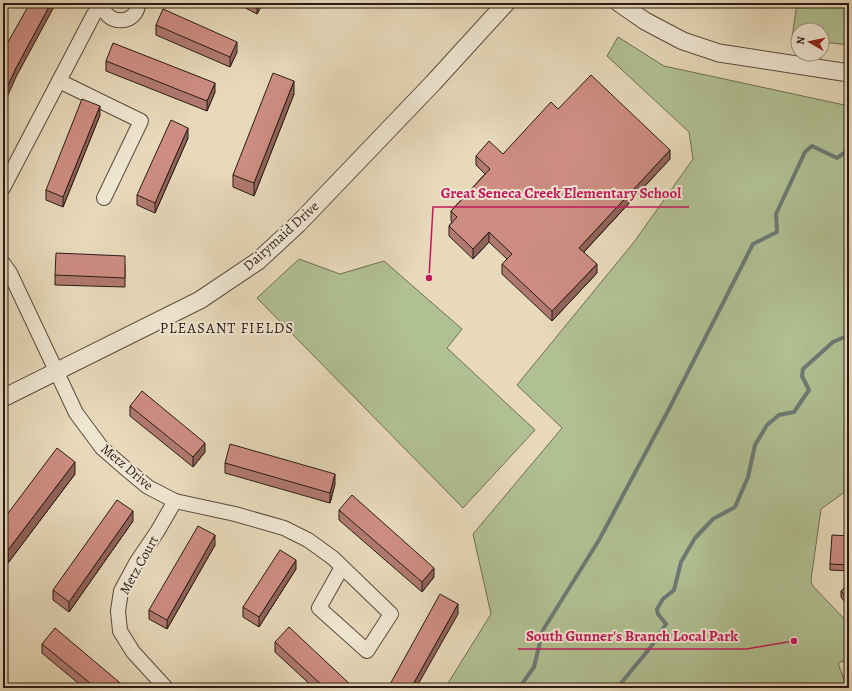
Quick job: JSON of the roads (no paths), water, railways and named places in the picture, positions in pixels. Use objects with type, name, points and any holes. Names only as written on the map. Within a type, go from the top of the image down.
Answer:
[{"type":"street","points":[[3,188],[94,14],[103,5],[106,13],[111,18],[117,21],[124,21],[136,13],[138,3]]},
{"type":"street","name":"Dairymaid Drive","points":[[3,398],[200,300],[258,261],[304,218],[433,83],[506,3]]},
{"type":"street","points":[[625,5],[645,21],[683,41],[719,53],[849,73]]},
{"type":"street","points":[[59,81],[141,120],[104,198]]},
{"type":"street","name":"Metz Drive","points":[[3,263],[10,273],[76,412],[102,448],[148,487],[175,500],[235,514],[284,528],[308,540],[333,558],[391,614],[367,651],[319,608],[342,567]]},
{"type":"street","name":"Metz Court","points":[[166,688],[132,652],[120,631],[118,611],[121,591],[136,563],[157,532],[175,500]]},
{"type":"waterway","points":[[519,688],[534,667],[543,630],[599,540],[669,409],[753,244],[777,232],[776,214],[805,152],[812,146],[837,158],[849,151]]},
{"type":"waterway","points":[[617,688],[650,648],[666,624],[658,614],[657,609],[663,599],[674,590],[681,562],[695,538],[713,519],[735,507],[748,477],[755,445],[767,425],[779,415],[794,412],[809,390],[802,376],[803,369],[833,342],[849,335]]},
{"type":"place","name":"Great Seneca Creek Elementary School","points":[[429,278]]},
{"type":"place","name":"South Gunner's Branch Local Park","points":[[794,641]]},
{"type":"district","name":"PLEASANT FIELDS","points":[[227,328]]}]
